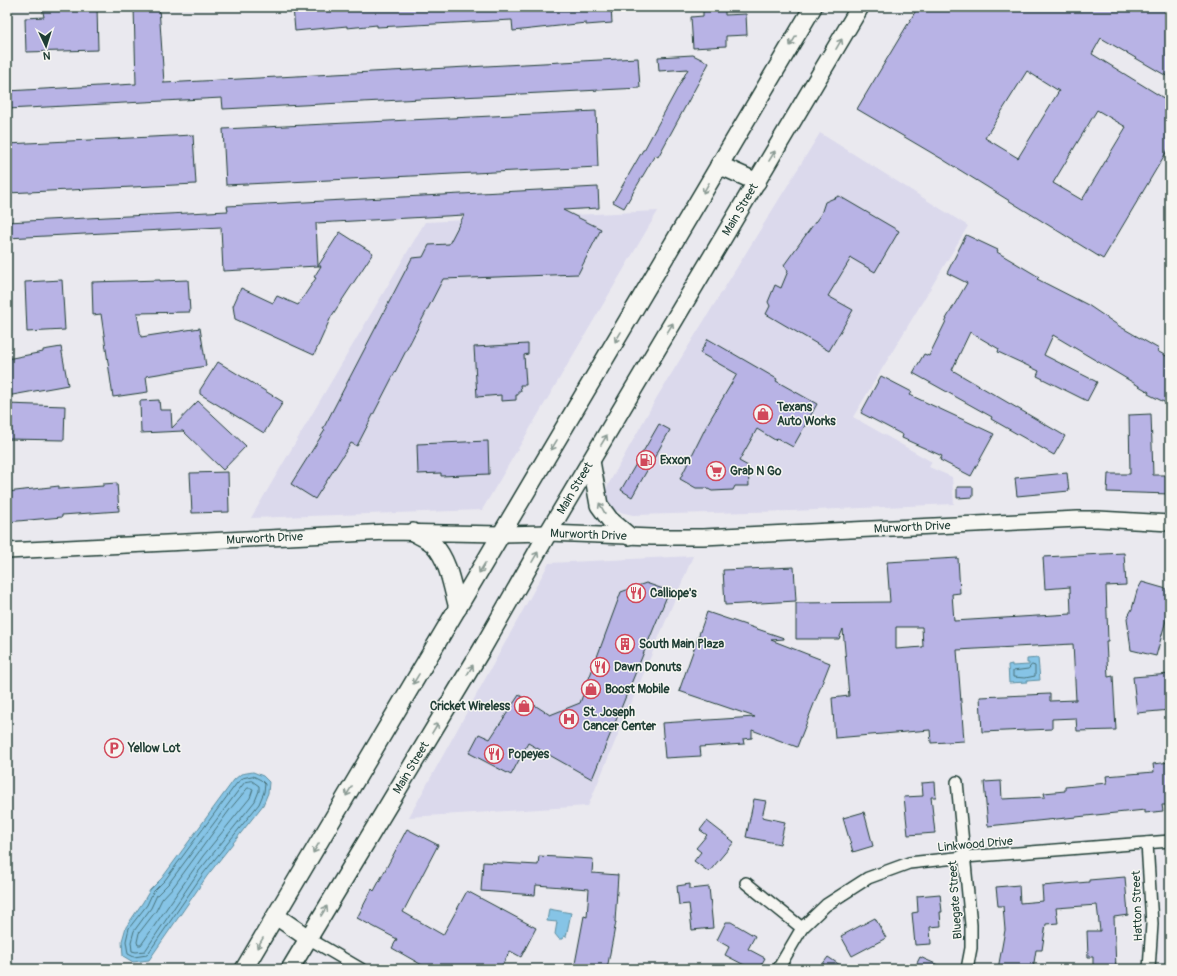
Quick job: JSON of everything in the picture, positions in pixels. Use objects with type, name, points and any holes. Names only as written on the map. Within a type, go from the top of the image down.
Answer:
[{"type":"main road","points":[[244,969],[813,7]]},
{"type":"main road","name":"Main Street","points":[[290,969],[482,649],[548,534],[860,7]]},
{"type":"main road","points":[[719,165],[757,182]]},
{"type":"main road","points":[[592,461],[600,505],[610,520],[629,536]]},
{"type":"main road","points":[[412,532],[433,544],[442,557],[449,573],[458,608]]},
{"type":"main road","points":[[276,916],[308,938]]},
{"type":"street","name":"Murworth Drive","points":[[7,551],[412,532],[703,537],[1085,519],[1170,523]]},
{"type":"street","name":"Bluegate Street","points":[[957,782],[972,925],[971,948],[967,969]]},
{"type":"street","name":"Linkwood Drive","points":[[778,969],[802,928],[826,905],[868,878],[910,863],[965,857],[1170,841]]},
{"type":"street","name":"Hatton Street","points":[[1146,843],[1152,924],[1149,969]]},
{"type":"street","points":[[746,883],[802,928]]},
{"type":"street","points":[[308,938],[361,969]]},
{"type":"shaded area","points":[[820,133],[968,226],[853,417],[932,462],[929,467],[952,477],[954,504],[792,511],[633,515],[612,510],[603,494],[657,397]]},
{"type":"shaded area","points":[[658,211],[482,510],[251,518],[425,222]]},
{"type":"shaded area","points":[[693,556],[588,806],[409,817],[549,563]]},
{"type":"water","points":[[1038,658],[1040,680],[1009,683],[1008,665],[1029,665],[1029,663],[1027,663],[1027,659]]},
{"type":"water","points":[[253,772],[263,776],[269,782],[268,793],[263,805],[207,876],[149,960],[133,962],[123,956],[122,941],[126,927],[150,890],[162,878],[234,780],[241,774]]},
{"type":"water","points":[[549,909],[571,913],[566,937],[564,936],[562,939],[559,939],[555,934],[557,922],[547,921]]},
{"type":"building","points":[[42,7],[97,7],[98,50],[26,52],[25,18],[44,17]]},
{"type":"building","points":[[134,7],[159,7],[164,83],[638,58],[640,88],[223,109],[222,98],[7,109],[7,91],[136,84]]},
{"type":"building","points":[[293,7],[611,7],[612,23],[586,25],[586,23],[513,31],[512,20],[377,27],[377,25],[347,28],[347,26],[295,31]]},
{"type":"building","points":[[918,7],[1170,7],[1170,78],[1101,38],[1092,54],[1170,102],[1170,146],[1103,259],[942,159],[857,109]],"holes":[[[1027,71],[1059,91],[1018,158],[985,138]],[[1097,110],[1126,127],[1082,200],[1053,183]]]},
{"type":"building","points":[[725,10],[725,15],[746,14],[747,35],[726,36],[726,46],[693,48],[691,17],[703,16],[703,11]]},
{"type":"building","points":[[693,55],[709,63],[658,157],[655,155],[624,208],[613,202],[644,150],[688,69],[659,71],[658,57]]},
{"type":"building","points":[[596,111],[598,167],[226,185],[223,129]]},
{"type":"building","points":[[193,135],[196,184],[7,193],[7,144]]},
{"type":"building","points":[[598,187],[599,208],[563,210],[601,229],[578,274],[443,279],[357,446],[351,443],[315,499],[291,484],[325,430],[323,429],[412,258],[423,257],[429,245],[449,244],[464,215],[316,223],[318,266],[223,271],[221,227],[7,238],[7,222],[228,211],[227,206]]},
{"type":"building","points":[[839,196],[899,231],[875,272],[851,258],[828,296],[853,310],[829,351],[766,314],[770,306],[768,302],[775,285],[781,288],[788,271],[784,265],[821,214],[825,202]]},
{"type":"building","points":[[340,232],[373,253],[331,317],[314,355],[235,319],[233,306],[241,288],[273,303],[277,296],[298,305],[316,278],[314,277],[321,266],[318,266]]},
{"type":"building","points":[[966,235],[998,250],[997,252],[1039,277],[1037,279],[1088,305],[1119,326],[1159,349],[1157,351],[1170,358],[1170,405],[1148,394],[1149,392],[1053,335],[1044,355],[1097,382],[1087,401],[1037,376],[1039,371],[998,352],[999,349],[970,332],[952,370],[1065,436],[1054,455],[991,419],[992,417],[913,373],[924,354],[929,356],[946,319],[967,283],[947,273]]},
{"type":"building","points":[[62,280],[65,330],[27,332],[25,282]]},
{"type":"building","points":[[188,280],[190,312],[137,313],[141,337],[200,328],[206,366],[146,376],[148,392],[113,397],[101,314],[93,315],[92,282]]},
{"type":"building","points":[[708,339],[777,379],[776,381],[817,404],[793,447],[777,438],[775,440],[757,429],[739,461],[748,466],[749,486],[735,486],[733,490],[712,491],[706,488],[696,488],[680,479],[708,423],[737,374],[700,353]]},
{"type":"building","points":[[528,344],[528,354],[524,355],[526,385],[520,385],[521,391],[518,391],[516,400],[501,401],[501,395],[477,397],[474,347]]},
{"type":"building","points":[[61,347],[68,385],[7,396],[7,359]]},
{"type":"building","points":[[218,362],[283,402],[264,433],[200,394],[200,390]]},
{"type":"building","points":[[881,376],[912,392],[910,395],[994,434],[971,476],[940,460],[942,456],[902,438],[903,435],[861,413]]},
{"type":"building","points":[[159,400],[160,410],[171,410],[172,428],[198,401],[246,446],[223,470],[183,431],[141,433],[140,401]]},
{"type":"building","points":[[7,404],[65,406],[64,440],[7,439]]},
{"type":"building","points":[[1151,414],[1153,475],[1170,475],[1170,494],[1107,492],[1108,474],[1130,474],[1129,415]]},
{"type":"building","name":"Exxon","points":[[659,424],[670,430],[632,497],[621,490]]},
{"type":"building","points":[[488,441],[489,474],[441,476],[441,473],[418,474],[417,444]]},
{"type":"building","points":[[228,472],[229,512],[192,513],[190,473]]},
{"type":"building","points":[[1067,473],[1069,491],[1017,496],[1015,478]]},
{"type":"building","points":[[117,483],[119,511],[62,515],[62,517],[7,522],[7,492],[59,486],[59,489],[103,486],[103,484]]},
{"type":"building","points":[[957,487],[973,487],[973,497],[957,498]]},
{"type":"building","points":[[1124,553],[1126,585],[1106,586],[1108,641],[1106,641],[1108,677],[1113,676],[1116,730],[1077,731],[1076,718],[1052,719],[1052,729],[982,732],[980,697],[1050,694],[1050,701],[1076,700],[1073,644],[957,650],[964,741],[931,743],[930,730],[835,738],[832,698],[849,696],[843,629],[839,639],[796,639],[796,603],[890,602],[887,562],[958,558],[960,593],[952,594],[954,621],[1071,614],[1070,587],[1045,589],[1043,557]],"holes":[[[896,627],[922,627],[923,647],[896,649]]]},
{"type":"building","points":[[794,567],[796,601],[725,605],[723,570]]},
{"type":"building","points":[[1142,582],[1170,590],[1170,609],[1156,656],[1131,650],[1127,618]]},
{"type":"building","name":"South Main Plaza","points":[[646,583],[669,591],[592,779],[528,743],[511,775],[469,753],[479,734],[490,739],[519,695],[550,715],[580,703],[621,592]]},
{"type":"building","points":[[707,612],[784,638],[771,640],[830,663],[797,747],[752,730],[752,738],[743,739],[744,744],[700,747],[701,756],[665,758],[662,723],[755,717],[679,691]]},
{"type":"building","points":[[1170,674],[1170,710],[1137,713],[1133,677]]},
{"type":"building","points":[[1170,762],[1170,805],[1162,805],[1163,811],[1145,813],[1145,810],[988,826],[984,782],[1001,781],[1002,799],[1045,797],[1044,793],[1065,791],[1065,787],[1107,783],[1106,776],[1154,772],[1153,764]]},
{"type":"building","points":[[935,782],[936,797],[931,797],[935,833],[908,835],[904,797],[923,796],[922,783]]},
{"type":"building","points":[[754,799],[766,801],[762,817],[785,822],[780,844],[746,837]]},
{"type":"building","points":[[864,812],[873,846],[853,852],[843,818]]},
{"type":"building","points":[[707,821],[734,842],[709,872],[694,861],[701,852],[696,848],[707,835],[700,830]]},
{"type":"building","points":[[407,829],[438,845],[403,912],[443,935],[467,891],[536,928],[521,957],[510,951],[500,969],[429,969],[392,948],[397,939],[357,918],[372,889],[374,891]]},
{"type":"building","points":[[539,856],[593,859],[592,873],[618,875],[616,922],[607,969],[574,969],[584,916],[587,917],[589,889],[536,885],[535,895],[481,891],[483,862],[538,865]]},
{"type":"building","points":[[1125,877],[1128,915],[1114,917],[1116,969],[1093,969],[1093,957],[1088,957],[1087,931],[1100,931],[1097,905],[1056,908],[1058,923],[1046,924],[1042,950],[1036,950],[1033,969],[998,969],[1005,930],[1003,906],[998,906],[996,887],[1019,885],[1020,903],[1043,901],[1042,886]]},
{"type":"building","points":[[690,884],[690,889],[709,887],[713,928],[692,930],[689,904],[679,905],[677,886]]},
{"type":"building","points":[[940,894],[942,912],[940,912],[941,926],[930,927],[931,944],[915,945],[912,913],[918,912],[917,896]]},
{"type":"building","points":[[875,918],[886,938],[852,956],[841,936]]},
{"type":"building","points":[[726,922],[731,922],[755,936],[748,949],[765,958],[759,969],[752,969],[725,955],[729,947],[717,940]]},
{"type":"building","points":[[828,957],[846,969],[819,969]]},
{"type":"building","points":[[920,957],[947,969],[914,969]]},
{"type":"place","name":"Texans Auto Works","points":[[763,414]]},
{"type":"place","name":"Exxon","points":[[646,460]]},
{"type":"place","name":"Grab N Go","points":[[716,471]]},
{"type":"place","name":"Calliope's","points":[[636,593]]},
{"type":"place","name":"South Main Plaza","points":[[625,644]]},
{"type":"place","name":"Dawn Donuts","points":[[600,667]]},
{"type":"place","name":"Boost Mobile","points":[[591,689]]},
{"type":"place","name":"Cricket Wireless","points":[[524,706]]},
{"type":"place","name":"St. Joseph Cancer Center","points":[[569,719]]},
{"type":"place","name":"Yellow Lot","points":[[114,748]]},
{"type":"place","name":"Popeyes","points":[[494,754]]}]
